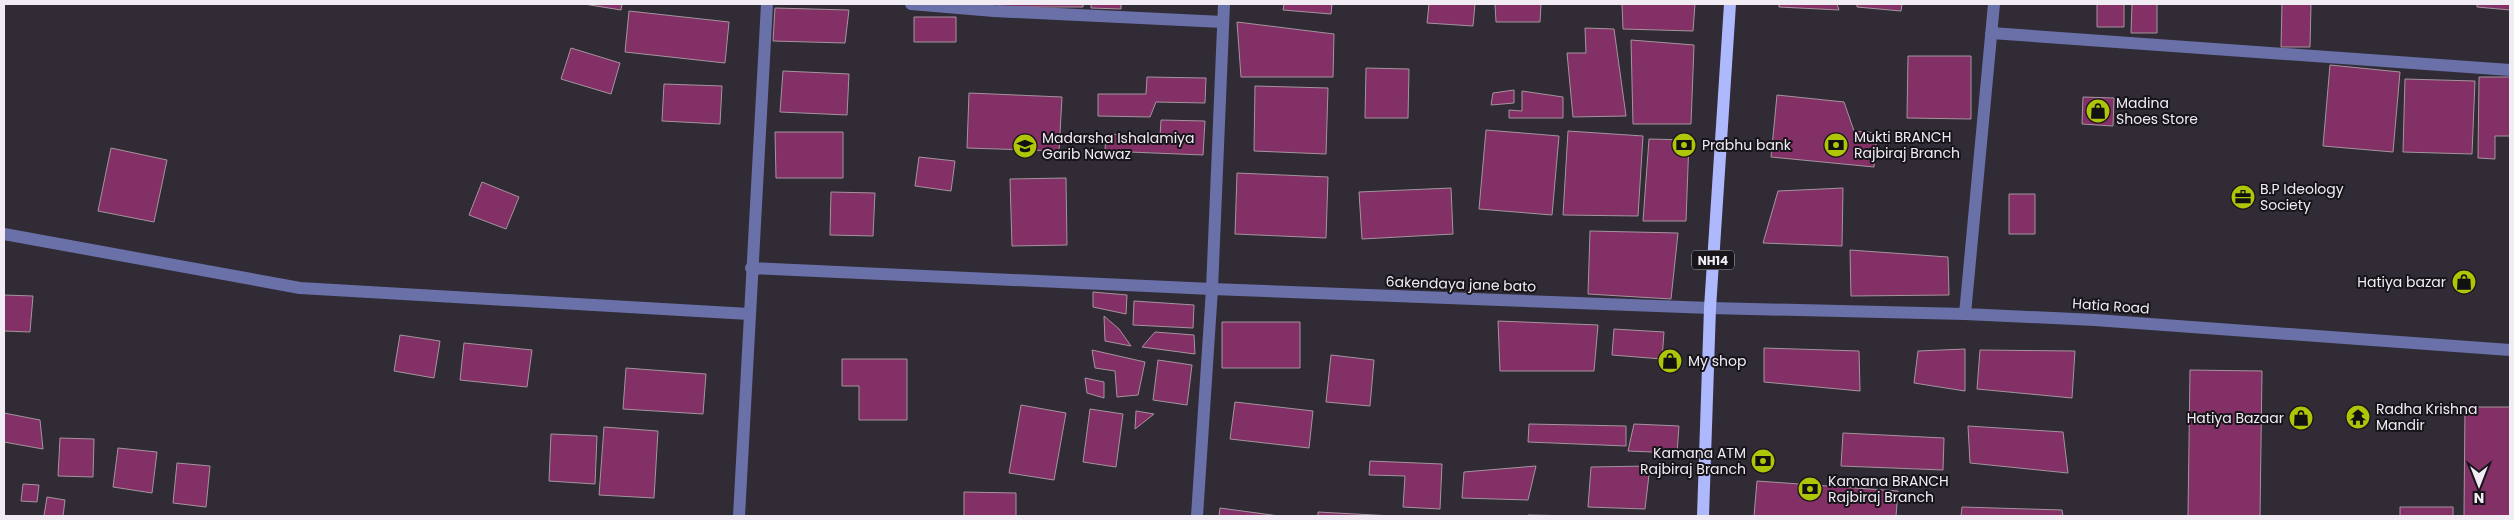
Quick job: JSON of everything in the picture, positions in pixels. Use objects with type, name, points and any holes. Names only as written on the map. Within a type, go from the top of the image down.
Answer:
[{"type":"main road","name":"NH14","points":[[1703,516],[1710,308],[1730,4]]},
{"type":"street","points":[[739,516],[751,268],[767,4]]},
{"type":"street","points":[[911,4],[994,11],[1223,22]]},
{"type":"street","points":[[1197,516],[1212,289],[1224,4]]},
{"type":"street","points":[[1965,314],[1994,4]]},
{"type":"street","points":[[1991,33],[2510,70]]},
{"type":"street","points":[[4,234],[300,288],[749,314]]},
{"type":"street","name":"6akendaya jane bato","points":[[751,268],[1212,289],[1710,308]]},
{"type":"street","name":"Hatia Road","points":[[1710,308],[1965,314],[2095,320],[2510,350]]},
{"type":"building","points":[[584,4],[622,4],[621,10]]},
{"type":"building","points":[[1000,4],[1083,4],[1083,7],[999,7]]},
{"type":"building","points":[[1091,4],[1121,4],[1121,9],[1091,8]]},
{"type":"building","points":[[1284,4],[1332,4],[1331,14],[1283,10]]},
{"type":"building","points":[[1429,4],[1475,4],[1473,26],[1427,23]]},
{"type":"building","points":[[1495,4],[1541,4],[1540,22],[1496,22]]},
{"type":"building","points":[[1622,4],[1695,4],[1693,31],[1623,29]]},
{"type":"building","points":[[1779,4],[1837,4],[1839,10],[1779,7]]},
{"type":"building","points":[[1857,4],[1902,4],[1901,11],[1857,7]]},
{"type":"building","points":[[2097,4],[2124,4],[2124,27],[2097,27]]},
{"type":"building","points":[[2132,4],[2157,4],[2157,33],[2131,33]]},
{"type":"building","points":[[2282,4],[2311,4],[2310,47],[2281,47]]},
{"type":"building","points":[[2477,4],[2510,4],[2510,10],[2477,7]]},
{"type":"building","points":[[775,8],[849,10],[845,43],[773,41]]},
{"type":"building","points":[[629,11],[729,22],[725,63],[625,52]]},
{"type":"building","points":[[914,17],[956,17],[956,42],[914,42]]},
{"type":"building","points":[[1237,22],[1334,34],[1333,77],[1241,77]]},
{"type":"building","points":[[1585,28],[1614,29],[1626,116],[1573,117],[1567,53],[1586,53]]},
{"type":"building","points":[[1631,40],[1694,45],[1691,124],[1633,124]]},
{"type":"building","points":[[571,48],[620,63],[611,94],[561,79]]},
{"type":"building","points":[[1908,56],[1971,56],[1971,119],[1907,118]]},
{"type":"building","points":[[2330,65],[2400,72],[2393,152],[2323,146]]},
{"type":"building","points":[[1366,68],[1409,69],[1408,118],[1365,118]]},
{"type":"building","points":[[783,71],[849,74],[847,115],[780,112]]},
{"type":"building","points":[[1147,77],[1206,78],[1205,103],[1156,102],[1150,117],[1098,116],[1098,94],[1146,94]]},
{"type":"building","points":[[2479,77],[2510,77],[2510,136],[2495,136],[2495,159],[2478,158]]},
{"type":"building","points":[[2405,79],[2475,81],[2472,154],[2403,152]]},
{"type":"building","points":[[664,84],[722,86],[720,124],[662,121]]},
{"type":"building","points":[[1255,86],[1328,88],[1326,154],[1254,151]]},
{"type":"building","points":[[1514,90],[1514,103],[1491,105],[1493,93]]},
{"type":"building","points":[[1522,91],[1563,97],[1563,118],[1509,118],[1509,110],[1522,111]]},
{"type":"building","points":[[969,93],[1062,97],[1059,151],[967,148]]},
{"type":"building","points":[[1777,95],[1844,102],[1854,131],[1877,133],[1874,167],[1771,157]]},
{"type":"building","name":"Madina Shoes Store","points":[[2083,97],[2114,98],[2113,126],[2082,124]]},
{"type":"building","points":[[1161,120],[1205,121],[1203,155],[1105,151],[1106,134],[1160,136]]},
{"type":"building","points":[[1486,130],[1559,136],[1552,215],[1479,209]]},
{"type":"building","points":[[1568,131],[1643,136],[1638,216],[1563,215]]},
{"type":"building","points":[[775,132],[843,132],[843,178],[776,178]]},
{"type":"building","points":[[1649,139],[1689,140],[1686,221],[1643,221]]},
{"type":"building","points":[[111,148],[167,160],[154,222],[98,211]]},
{"type":"building","points":[[919,157],[955,161],[951,191],[915,186]]},
{"type":"building","points":[[1237,173],[1328,177],[1326,238],[1235,234]]},
{"type":"building","points":[[1066,178],[1067,245],[1012,246],[1010,179]]},
{"type":"building","points":[[482,182],[519,197],[506,229],[469,215]]},
{"type":"building","points":[[1451,188],[1453,234],[1362,239],[1359,192]]},
{"type":"building","points":[[1843,188],[1842,246],[1763,243],[1778,191]]},
{"type":"building","points":[[831,192],[875,193],[873,236],[830,235]]},
{"type":"building","points":[[2009,194],[2035,194],[2035,234],[2009,234]]},
{"type":"building","points":[[1590,231],[1678,233],[1671,299],[1588,294]]},
{"type":"building","points":[[1850,250],[1948,257],[1949,295],[1851,296]]},
{"type":"building","points":[[1093,292],[1127,295],[1126,314],[1093,307]]},
{"type":"building","points":[[4,295],[33,296],[30,332],[4,331]]},
{"type":"building","points":[[1134,301],[1194,305],[1193,328],[1133,325]]},
{"type":"building","points":[[1104,316],[1119,329],[1131,346],[1105,341]]},
{"type":"building","points":[[1498,321],[1598,325],[1594,371],[1500,371]]},
{"type":"building","points":[[1222,322],[1300,322],[1300,368],[1222,368]]},
{"type":"building","points":[[1614,329],[1664,332],[1662,359],[1612,355]]},
{"type":"building","points":[[1155,332],[1194,335],[1195,354],[1142,347]]},
{"type":"building","points":[[400,335],[440,341],[434,378],[394,371]]},
{"type":"building","points":[[464,343],[532,350],[527,387],[460,380]]},
{"type":"building","points":[[1764,348],[1859,351],[1860,391],[1764,382]]},
{"type":"building","points":[[1965,349],[1965,391],[1914,383],[1918,351]]},
{"type":"building","points":[[1092,350],[1145,362],[1138,395],[1117,397],[1115,371],[1095,368]]},
{"type":"building","points":[[1980,350],[2075,351],[2072,398],[1977,389]]},
{"type":"building","points":[[1331,355],[1374,360],[1370,406],[1326,402]]},
{"type":"building","points":[[842,359],[907,359],[907,420],[859,420],[859,386],[842,386]]},
{"type":"building","points":[[1158,360],[1192,365],[1187,405],[1153,400]]},
{"type":"building","points":[[626,368],[706,374],[703,414],[623,409]]},
{"type":"building","points":[[2190,370],[2262,371],[2260,516],[2188,516]]},
{"type":"building","points":[[1085,378],[1104,382],[1104,398],[1087,393]]},
{"type":"building","points":[[1235,402],[1313,411],[1309,448],[1230,439]]},
{"type":"building","points":[[1021,405],[1066,413],[1054,480],[1009,473]]},
{"type":"building","points":[[2465,407],[2510,407],[2510,516],[2464,516]]},
{"type":"building","points":[[1090,409],[1123,414],[1116,467],[1083,462]]},
{"type":"building","points":[[1136,411],[1154,414],[1135,429]]},
{"type":"building","points":[[4,413],[40,420],[43,449],[4,442]]},
{"type":"building","points":[[1529,424],[1626,426],[1626,446],[1528,442]]},
{"type":"building","points":[[1634,424],[1679,426],[1677,453],[1628,451]]},
{"type":"building","points":[[1968,426],[2063,432],[2068,473],[1970,463]]},
{"type":"building","points":[[604,427],[658,431],[654,498],[599,495]]},
{"type":"building","points":[[1843,433],[1944,438],[1943,470],[1841,466]]},
{"type":"building","points":[[551,434],[597,436],[595,484],[549,481]]},
{"type":"building","points":[[60,438],[94,439],[93,477],[58,476]]},
{"type":"building","points":[[118,448],[157,452],[152,493],[113,487]]},
{"type":"building","points":[[1370,461],[1442,464],[1440,509],[1403,507],[1405,476],[1369,475]]},
{"type":"building","points":[[177,463],[210,466],[206,507],[173,503]]},
{"type":"building","points":[[1536,466],[1528,500],[1462,498],[1464,472]]},
{"type":"building","points":[[1650,466],[1645,509],[1588,507],[1591,467]]},
{"type":"building","points":[[1757,481],[1898,491],[1896,516],[1754,516]]},
{"type":"building","points":[[23,484],[39,485],[37,502],[21,501]]},
{"type":"building","points":[[964,492],[1016,493],[1016,516],[964,516]]},
{"type":"building","points":[[47,497],[65,500],[63,516],[44,516]]},
{"type":"building","points":[[1962,507],[2062,510],[2063,516],[1961,516]]},
{"type":"building","points":[[2400,507],[2453,507],[2453,516],[2400,516]]},
{"type":"building","points":[[1220,508],[1279,516],[1219,516]]},
{"type":"building","points":[[1318,512],[1393,516],[1318,516]]},
{"type":"building","points":[[1528,515],[1581,516],[1528,516]]},
{"type":"place","name":"Madina Shoes Store","points":[[2098,111]]},
{"type":"place","name":"Prabhu bank","points":[[1684,145]]},
{"type":"place","name":"Mukti BRANCH Rajbiraj Branch","points":[[1836,145]]},
{"type":"place","name":"Madarsha Ishalamiya Garib Nawaz","points":[[1025,146]]},
{"type":"place","name":"B.P Ideology Society","points":[[2243,197]]},
{"type":"place","name":"Hatiya bazar","points":[[2464,282]]},
{"type":"place","name":"My shop","points":[[1670,361]]},
{"type":"place","name":"Radha Krishna Mandir","points":[[2358,417]]},
{"type":"place","name":"Hatiya Bazaar","points":[[2301,418]]},
{"type":"place","name":"Kamana ATM Rajbiraj Branch","points":[[1763,461]]},
{"type":"place","name":"Kamana BRANCH Rajbiraj Branch","points":[[1810,489]]}]
